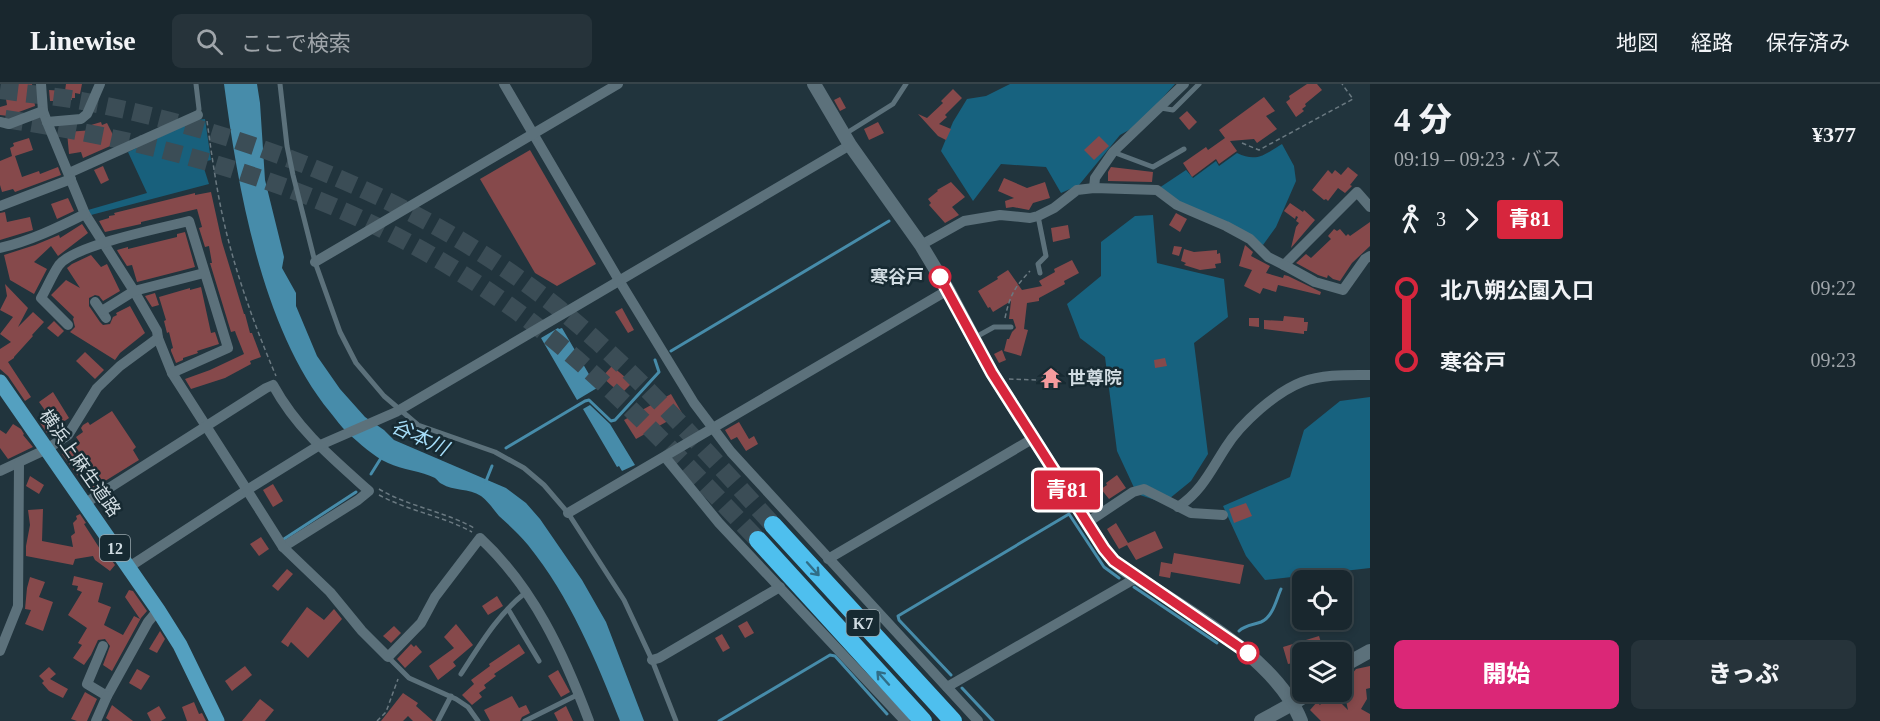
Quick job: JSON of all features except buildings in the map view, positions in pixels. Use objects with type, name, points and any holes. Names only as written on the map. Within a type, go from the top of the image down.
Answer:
[{"type":"highway","name":"K7","points":[[773,525],[953,721]]},
{"type":"highway","name":"K7","points":[[758,540],[923,721]]},
{"type":"main road","name":"横浜上麻生道路","points":[[0,382],[159,610],[180,645],[217,721]]},
{"type":"street","points":[[42,84],[45,116],[85,214],[157,331],[172,373],[283,547],[330,592],[362,631],[388,657],[421,623],[435,597],[480,538],[514,576],[525,593],[561,654],[589,721]]},
{"type":"street","points":[[0,122],[9,123],[45,116],[81,119],[87,114],[100,84]]},
{"type":"street","points":[[504,84],[682,385],[713,428],[731,452],[828,560],[978,721]]},
{"type":"street","points":[[315,262],[618,84]]},
{"type":"street","points":[[814,84],[847,140],[921,245],[995,378],[1104,549],[1114,561],[1136,578],[1262,664],[1278,683],[1301,721]]},
{"type":"street","points":[[1094,188],[1095,178],[1113,152],[1184,84]]},
{"type":"street","points":[[0,206],[70,176],[198,115]]},
{"type":"street","points":[[129,567],[321,444],[398,411],[620,282],[847,140]]},
{"type":"street","points":[[921,245],[964,221],[1000,215],[1030,218],[1038,216],[1077,190],[1094,188],[1156,190],[1177,205],[1250,239],[1268,257],[1315,282],[1343,291],[1365,259],[1370,256]]},
{"type":"street","points":[[1284,265],[1357,192],[1370,207]]},
{"type":"street","points":[[0,248],[52,231],[85,214]]},
{"type":"street","points":[[68,325],[41,298],[59,264],[81,251],[103,243],[189,221],[228,348],[172,373]]},
{"type":"street","points":[[101,310],[134,291],[204,273]]},
{"type":"street","points":[[568,513],[948,290]]},
{"type":"street","points":[[0,471],[47,449],[68,435],[97,388],[126,361],[158,338]]},
{"type":"street","points":[[1178,507],[1199,490],[1238,429],[1282,394],[1301,383],[1318,378],[1370,375]]},
{"type":"street","points":[[84,504],[273,385],[290,413],[369,491],[283,547]]},
{"type":"street","points":[[828,560],[1034,438]]},
{"type":"street","points":[[664,457],[719,523],[899,719]]},
{"type":"street","points":[[0,651],[18,606],[19,462]]},
{"type":"street","points":[[1088,522],[1133,492],[1144,489],[1191,513],[1223,515]]},
{"type":"street","points":[[946,687],[1136,578]]},
{"type":"street","points":[[652,660],[780,587]]},
{"type":"street","points":[[96,721],[107,696],[148,622],[159,610]]},
{"type":"street","points":[[103,646],[87,684],[107,696]]},
{"type":"street","points":[[1352,661],[1370,651]]},
{"type":"street","points":[[1261,721],[1295,702]]},
{"type":"lane","points":[[196,84],[200,109],[198,115]]},
{"type":"lane","points":[[280,84],[287,146],[315,262],[345,345],[356,363],[398,411],[418,424],[495,452],[524,468],[544,485],[568,513],[624,600],[652,660],[676,721]]},
{"type":"lane","points":[[847,140],[892,104],[906,84]]},
{"type":"lane","points":[[1160,108],[1173,110],[1198,84]]},
{"type":"lane","points":[[1113,152],[1153,167],[1184,149]]},
{"type":"lane","points":[[1038,216],[1046,256],[1038,264],[1040,273]]},
{"type":"lane","points":[[974,338],[994,327],[1011,327]]},
{"type":"lane","points":[[461,674],[492,628],[525,593]]},
{"type":"lane","points":[[508,609],[538,661]]},
{"type":"lane","points":[[388,657],[409,678],[451,696],[468,707],[478,721]]},
{"type":"lane","points":[[525,721],[579,694]]},
{"type":"lane","points":[[438,721],[451,696]]},
{"type":"path","points":[[1242,143],[1259,150],[1353,99],[1342,84]]},
{"type":"path","points":[[1003,326],[1010,297],[1018,283],[1038,264]]},
{"type":"path","points":[[995,378],[1038,380]]},
{"type":"path","points":[[369,491],[393,503],[461,527],[480,538]]},
{"type":"path","points":[[377,721],[386,712],[400,669]]},
{"type":"shaded area","points":[[224,84],[257,84],[265,180],[284,257],[282,268],[296,293],[296,306],[317,356],[340,389],[365,417],[394,440],[506,488],[526,503],[540,519],[582,580],[606,622],[644,721],[620,721],[581,630],[557,586],[528,545],[486,500],[476,493],[451,488],[435,478],[377,457],[343,428],[306,378],[270,299],[257,256],[237,168]]},
{"type":"shaded area","points":[[1010,84],[1175,84],[1138,125],[1120,135],[1079,185],[1061,193],[1046,167],[1001,164],[973,201],[941,151],[953,122],[967,99],[986,96]]},
{"type":"shaded area","points":[[205,119],[211,160],[202,162],[209,184],[91,215],[88,210],[147,193],[128,152],[196,120]]},
{"type":"shaded area","points":[[1282,144],[1294,166],[1296,181],[1276,227],[1263,245],[1228,224],[1180,205],[1159,188],[1186,170],[1193,178],[1216,161],[1219,166],[1237,153],[1250,157],[1261,156]]},
{"type":"shaded area","points":[[1153,215],[1157,263],[1224,279],[1228,317],[1194,343],[1208,454],[1191,481],[1164,503],[1137,494],[1117,451],[1105,357],[1080,338],[1067,304],[1101,276],[1101,242],[1135,216]]},
{"type":"shaded area","points":[[562,328],[597,388],[577,400],[541,338]]},
{"type":"shaded area","points":[[1370,397],[1370,568],[1292,570],[1292,577],[1265,580],[1246,556],[1223,506],[1290,477],[1304,430],[1340,401]]},
{"type":"shaded area","points":[[590,405],[610,424],[635,465],[622,471],[619,466],[617,467],[583,409]]},
{"type":"waterway","points":[[671,351],[889,221]]},
{"type":"waterway","points":[[506,448],[585,401],[589,400],[611,421],[615,420],[659,372],[655,360]]},
{"type":"waterway","points":[[371,474],[381,458]]},
{"type":"waterway","points":[[486,481],[492,466]]},
{"type":"waterway","points":[[284,539],[356,492]]},
{"type":"waterway","points":[[951,675],[899,620],[898,616],[1069,514],[1104,567],[1119,578]]},
{"type":"waterway","points":[[1134,587],[1217,643]]},
{"type":"waterway","points":[[1239,631],[1246,626],[1265,620],[1274,608],[1281,589]]},
{"type":"waterway","points":[[719,721],[830,655],[835,656],[887,714]]},
{"type":"waterway","points":[[962,688],[993,721]]},
{"type":"tunnel","points":[[0,90],[82,101],[152,116],[221,135],[290,159],[357,187],[423,219],[485,256],[544,297],[599,343],[667,409],[773,525]]},
{"type":"tunnel","points":[[5,119],[143,145],[210,163],[276,184],[340,209],[402,239],[463,274],[554,340],[615,394],[758,540]]},
{"type":"bus line","name":"青81","points":[[940,277],[992,373],[1104,549],[1125,570],[1248,653]]},
{"type":"place","name":"寒谷戸","points":[[940,277]]},
{"type":"place","name":"世尊院","points":[[1051,378]]},
{"type":"water label","name":"谷本川","points":[[420,437]]}]
